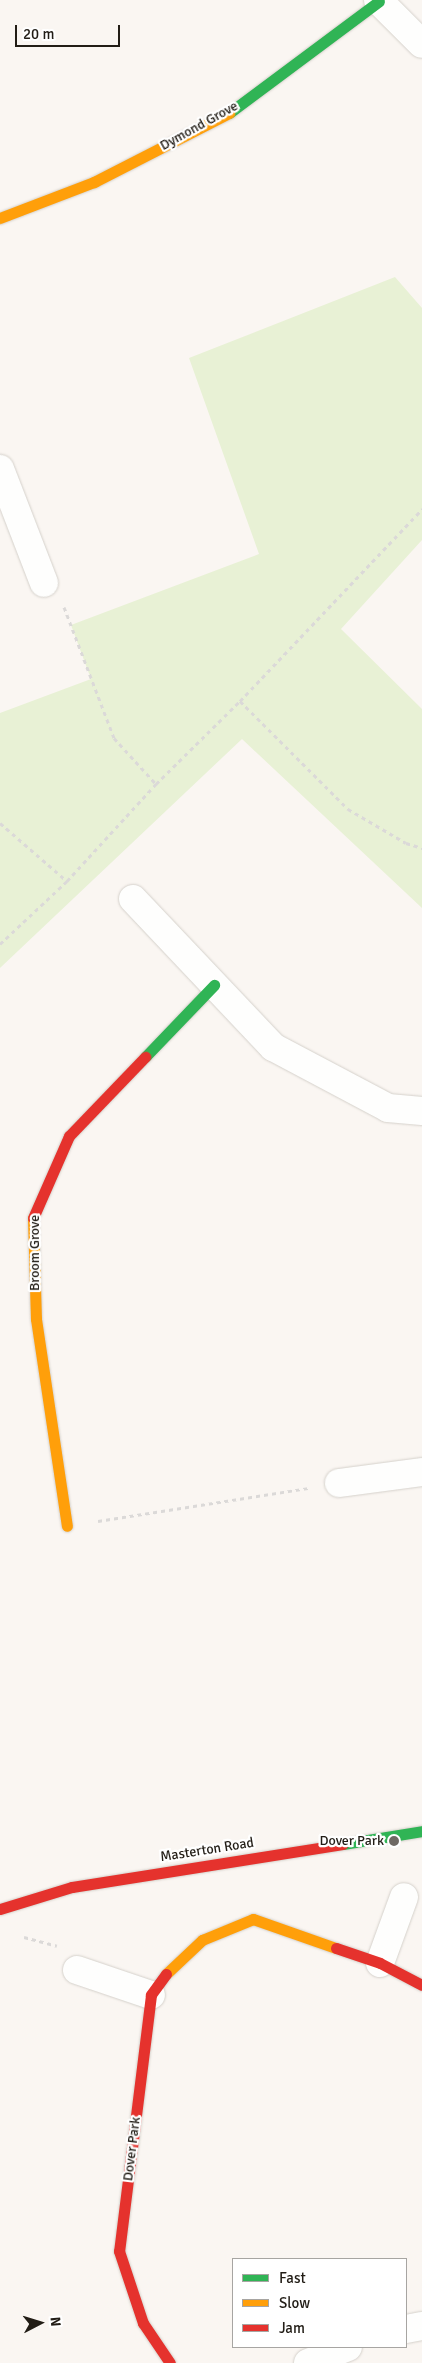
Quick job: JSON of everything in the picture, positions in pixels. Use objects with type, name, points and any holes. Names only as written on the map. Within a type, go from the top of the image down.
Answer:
[{"type":"street","points":[[379,1],[422,44]]},
{"type":"street","name":"Dymond Grove","points":[[0,218],[94,182],[232,111],[379,1]]},
{"type":"street","points":[[0,469],[44,583]]},
{"type":"street","points":[[133,899],[273,1047],[388,1108],[422,1111]]},
{"type":"street","name":"Broom Grove","points":[[67,1526],[36,1319],[34,1213],[69,1136],[214,985]]},
{"type":"street","points":[[339,1484],[422,1472]]},
{"type":"street","name":"Masterton Road","points":[[0,1909],[72,1887],[422,1830]]},
{"type":"street","points":[[380,1963],[404,1897]]},
{"type":"street","name":"Dover Park","points":[[170,2363],[143,2323],[119,2251],[151,1996],[160,1980],[202,1940],[252,1919],[380,1963],[422,1985]]},
{"type":"street","points":[[77,1970],[151,1996]]},
{"type":"street","points":[[407,2329],[422,2326]]},
{"type":"street","points":[[308,2363],[346,2348]]},
{"type":"path","points":[[0,944],[67,882],[156,784],[240,702],[421,512]]},
{"type":"path","points":[[44,583],[58,592],[114,738],[156,784]]},
{"type":"path","points":[[240,702],[348,809],[406,843],[422,848]]},
{"type":"path","points":[[0,823],[67,882]]},
{"type":"path","points":[[67,1526],[339,1484]]},
{"type":"green space","points":[[395,277],[422,308],[422,540],[341,629],[422,709],[422,908],[242,739],[0,968],[0,713],[91,679],[71,625],[259,554],[189,358]]},
{"type":"traffic: fast","points":[[229,113],[379,1]]},
{"type":"traffic: fast","points":[[145,1057],[214,985]]},
{"type":"traffic: fast","points":[[343,1844],[422,1831]]},
{"type":"traffic: slow","points":[[0,218],[94,182],[229,113]]},
{"type":"traffic: slow","points":[[33,1218],[36,1319],[67,1526]]},
{"type":"traffic: slow","points":[[166,1974],[202,1940],[253,1919],[336,1948]]},
{"type":"traffic: jam","points":[[33,1218],[69,1136],[145,1057]]},
{"type":"traffic: jam","points":[[0,1909],[72,1887],[343,1844]]},
{"type":"traffic: jam","points":[[336,1948],[380,1963],[422,1985]]},
{"type":"traffic: jam","points":[[166,1974],[151,1995],[119,2251],[143,2323],[170,2363]]},
{"type":"place","name":"Dover Park","points":[[394,1841]]}]
